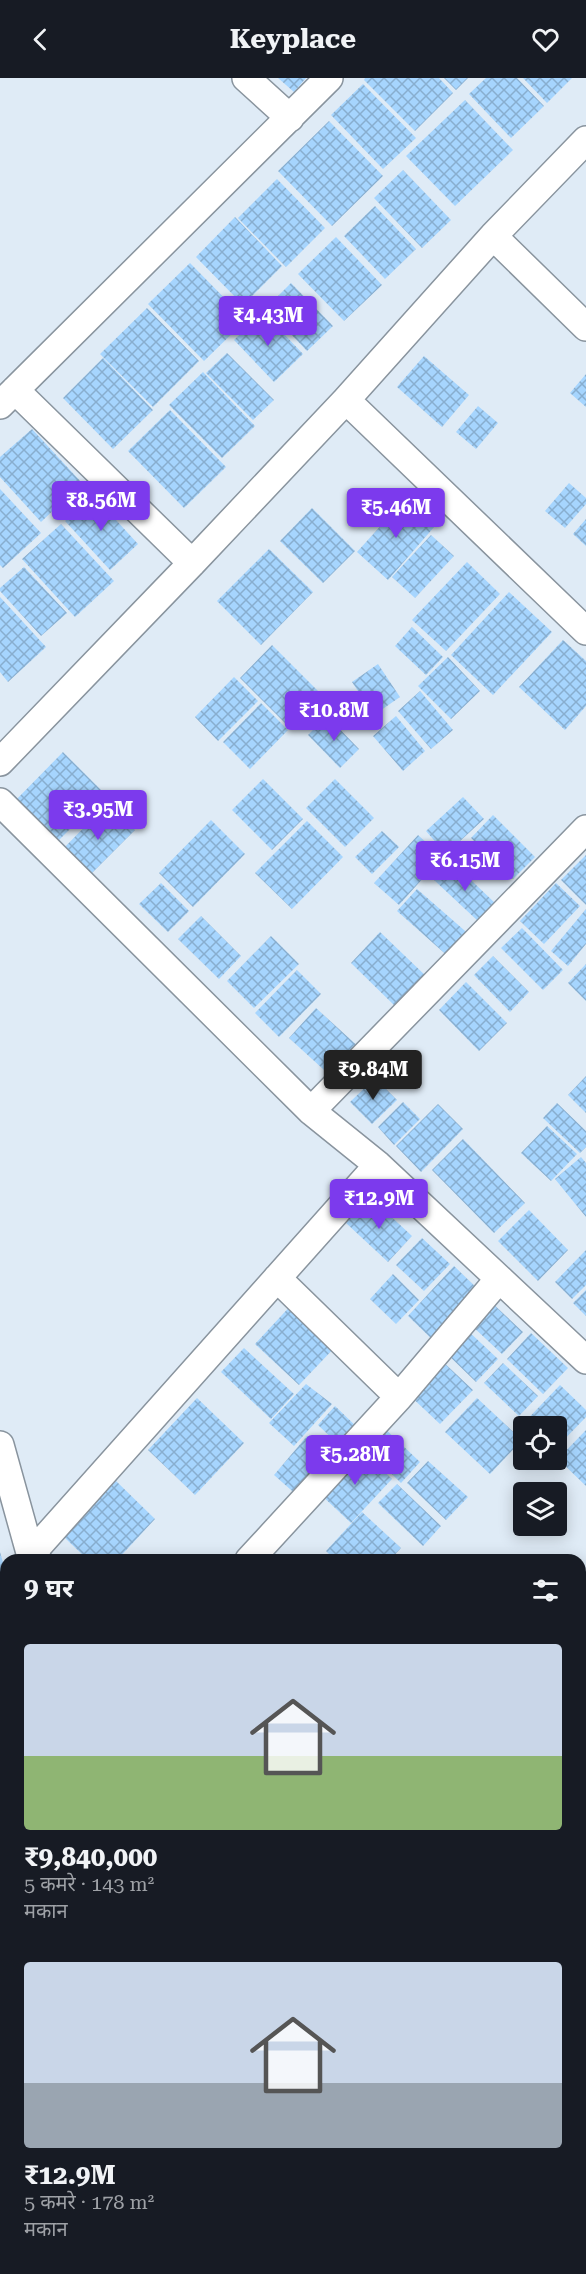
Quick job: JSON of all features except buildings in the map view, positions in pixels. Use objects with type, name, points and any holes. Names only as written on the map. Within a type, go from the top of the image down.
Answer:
[{"type":"street","points":[[246,78],[290,118]]},
{"type":"street","points":[[192,563],[8,398],[329,78]]},
{"type":"street","points":[[0,762],[346,400],[493,236],[586,140]]},
{"type":"street","points":[[493,236],[586,327]]},
{"type":"street","points":[[346,400],[586,631]]},
{"type":"street","points":[[0,802],[311,1111],[378,1165],[586,1360]]},
{"type":"street","points":[[311,1111],[586,829]]},
{"type":"street","points":[[37,1554],[378,1165]]},
{"type":"street","points":[[277,1278],[399,1397]]},
{"type":"street","points":[[255,1554],[399,1397],[499,1279]]},
{"type":"street","points":[[0,1445],[33,1554]]}]
